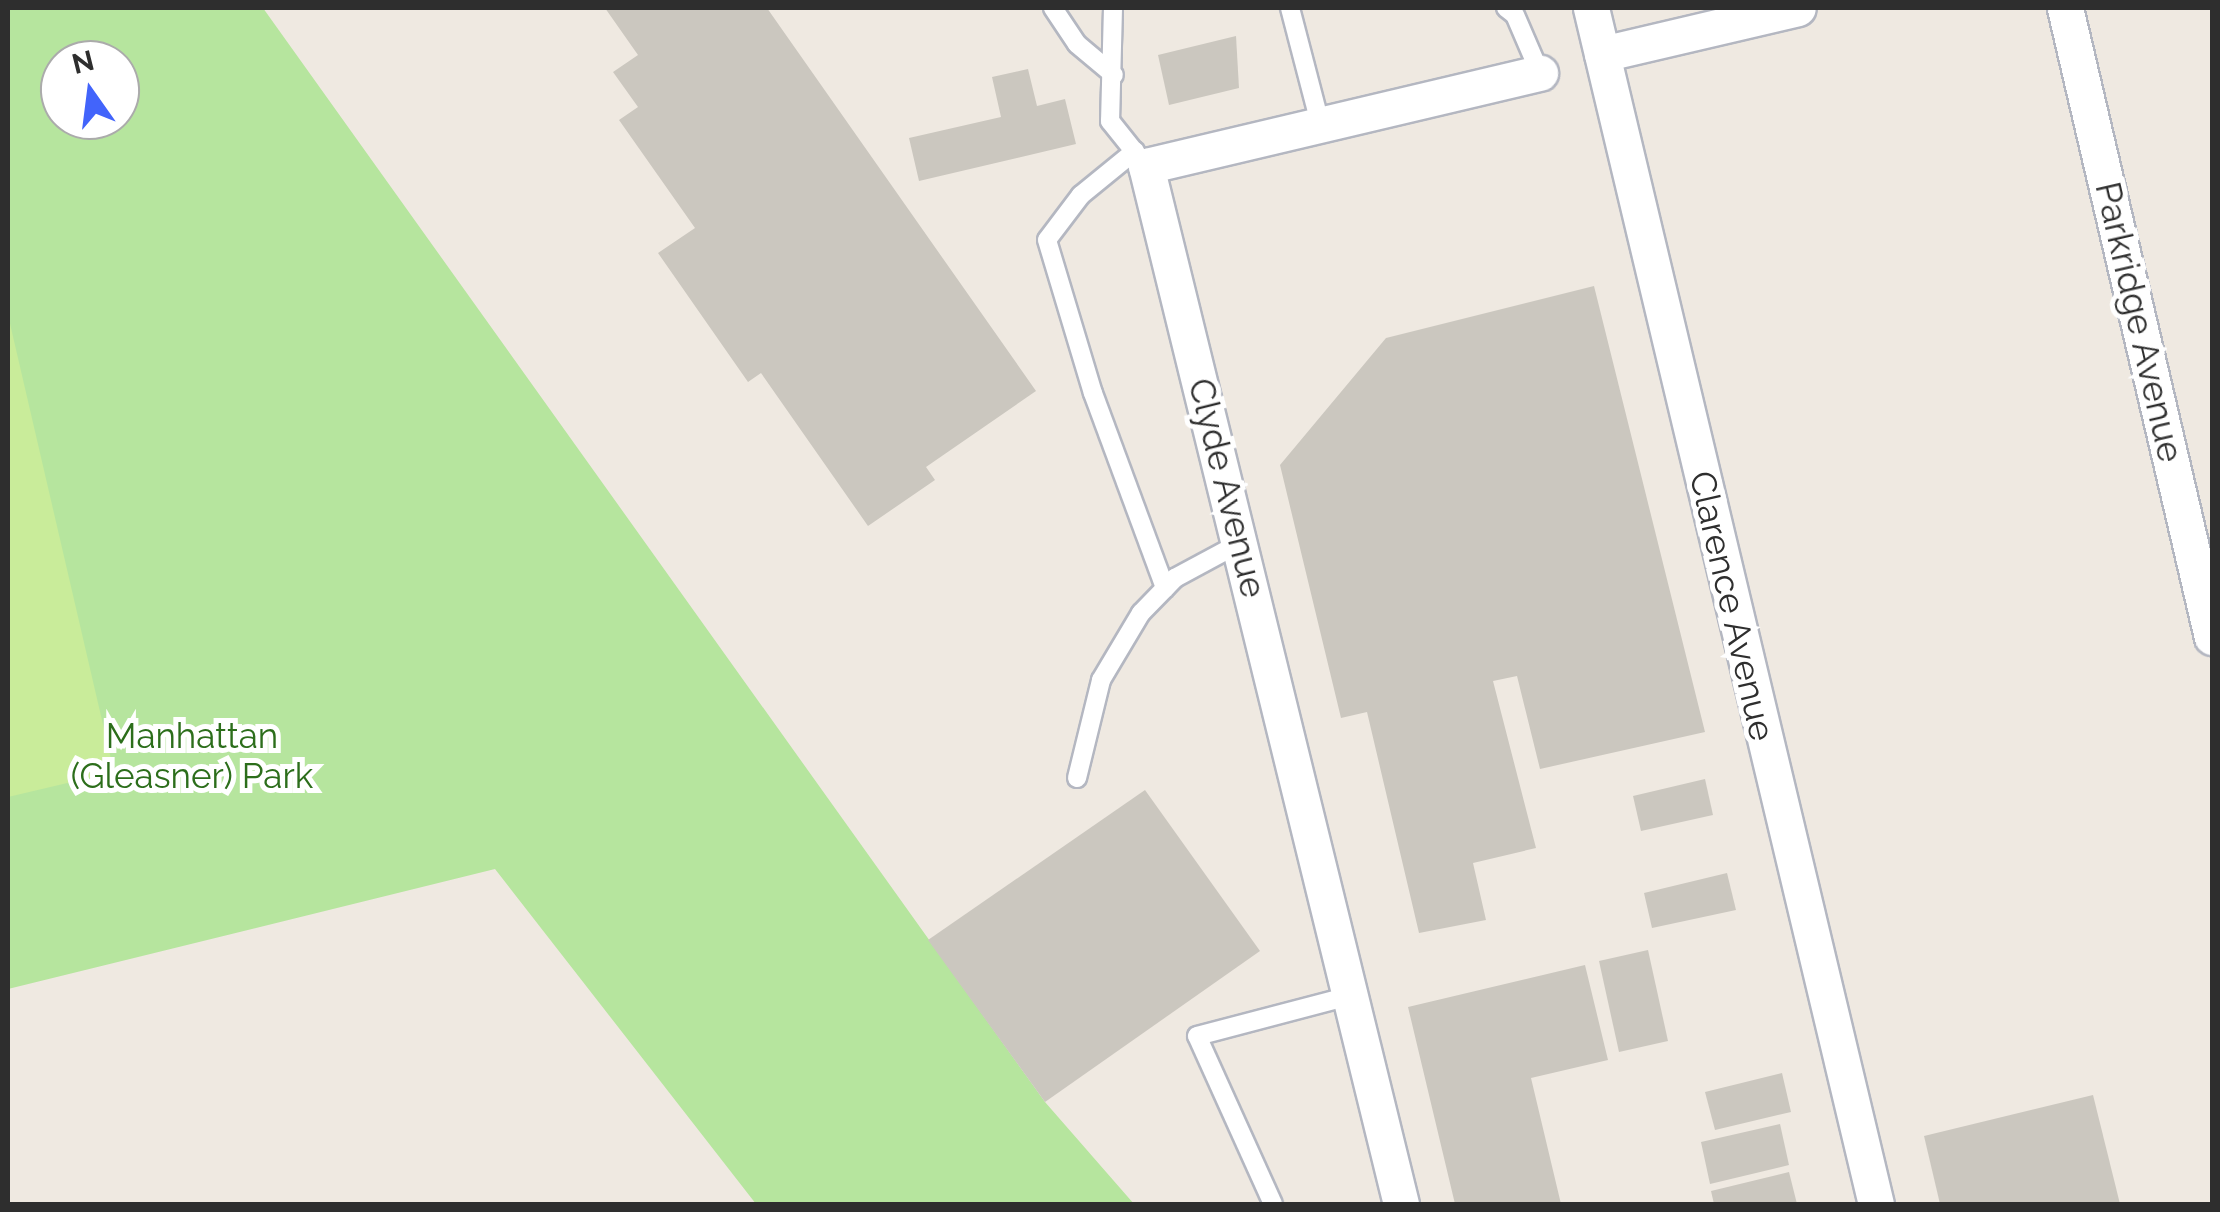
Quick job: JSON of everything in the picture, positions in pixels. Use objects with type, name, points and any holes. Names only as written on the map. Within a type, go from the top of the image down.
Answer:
[{"type":"street","name":"Clarence Avenue","points":[[1591,8],[1876,1204]]},
{"type":"street","points":[[1602,54],[1798,8]]},
{"type":"street","name":"Parkridge Avenue","points":[[2065,8],[2212,638]]},
{"type":"street","points":[[1140,158],[1320,127],[1540,73]]},
{"type":"street","name":"Clyde Avenue","points":[[1140,158],[1240,542],[1401,1204]]},
{"type":"lane","points":[[1053,8],[1077,44],[1114,75]]},
{"type":"lane","points":[[1113,8],[1110,121],[1140,158],[1082,195],[1047,240],[1093,393],[1165,588]]},
{"type":"lane","points":[[1290,8],[1320,127]]},
{"type":"lane","points":[[1506,8],[1515,15],[1540,73]]},
{"type":"lane","points":[[1077,778],[1100,680],[1140,613],[1165,588],[1240,542]]},
{"type":"lane","points":[[1273,1204],[1197,1036],[1350,996]]},
{"type":"green space","name":"Manhattan (Gleasner) Park","points":[[8,8],[263,8],[1045,1102],[1134,1204],[756,1204],[495,869],[8,989]]},
{"type":"green space","points":[[8,315],[114,772],[8,797]]},
{"type":"building","points":[[605,8],[767,8],[1036,391],[926,467],[935,480],[868,526],[761,373],[748,382],[658,253],[695,228],[619,120],[638,107],[613,72],[638,55]]},
{"type":"building","points":[[1236,36],[1239,88],[1169,105],[1158,55]]},
{"type":"building","points":[[1028,69],[1037,106],[1065,99],[1076,144],[919,181],[909,138],[1001,117],[992,77]]},
{"type":"building","points":[[1594,286],[1705,732],[1540,769],[1517,676],[1493,681],[1536,848],[1473,863],[1486,920],[1419,933],[1367,712],[1341,718],[1280,465],[1386,338]]},
{"type":"building","points":[[1705,779],[1713,815],[1641,831],[1633,796]]},
{"type":"building","points":[[1145,790],[1260,951],[1045,1102],[928,940]]},
{"type":"building","points":[[1727,873],[1736,910],[1652,928],[1644,893]]},
{"type":"building","points":[[1648,950],[1668,1041],[1619,1052],[1599,961]]},
{"type":"building","points":[[1585,965],[1608,1060],[1531,1078],[1561,1204],[1455,1204],[1408,1007]]},
{"type":"building","points":[[1782,1073],[1791,1112],[1715,1130],[1705,1092]]},
{"type":"building","points":[[2093,1095],[2120,1204],[1940,1204],[1924,1136]]},
{"type":"building","points":[[1780,1124],[1789,1165],[1710,1184],[1701,1142]]},
{"type":"building","points":[[1789,1172],[1797,1204],[1714,1204],[1711,1191]]}]
